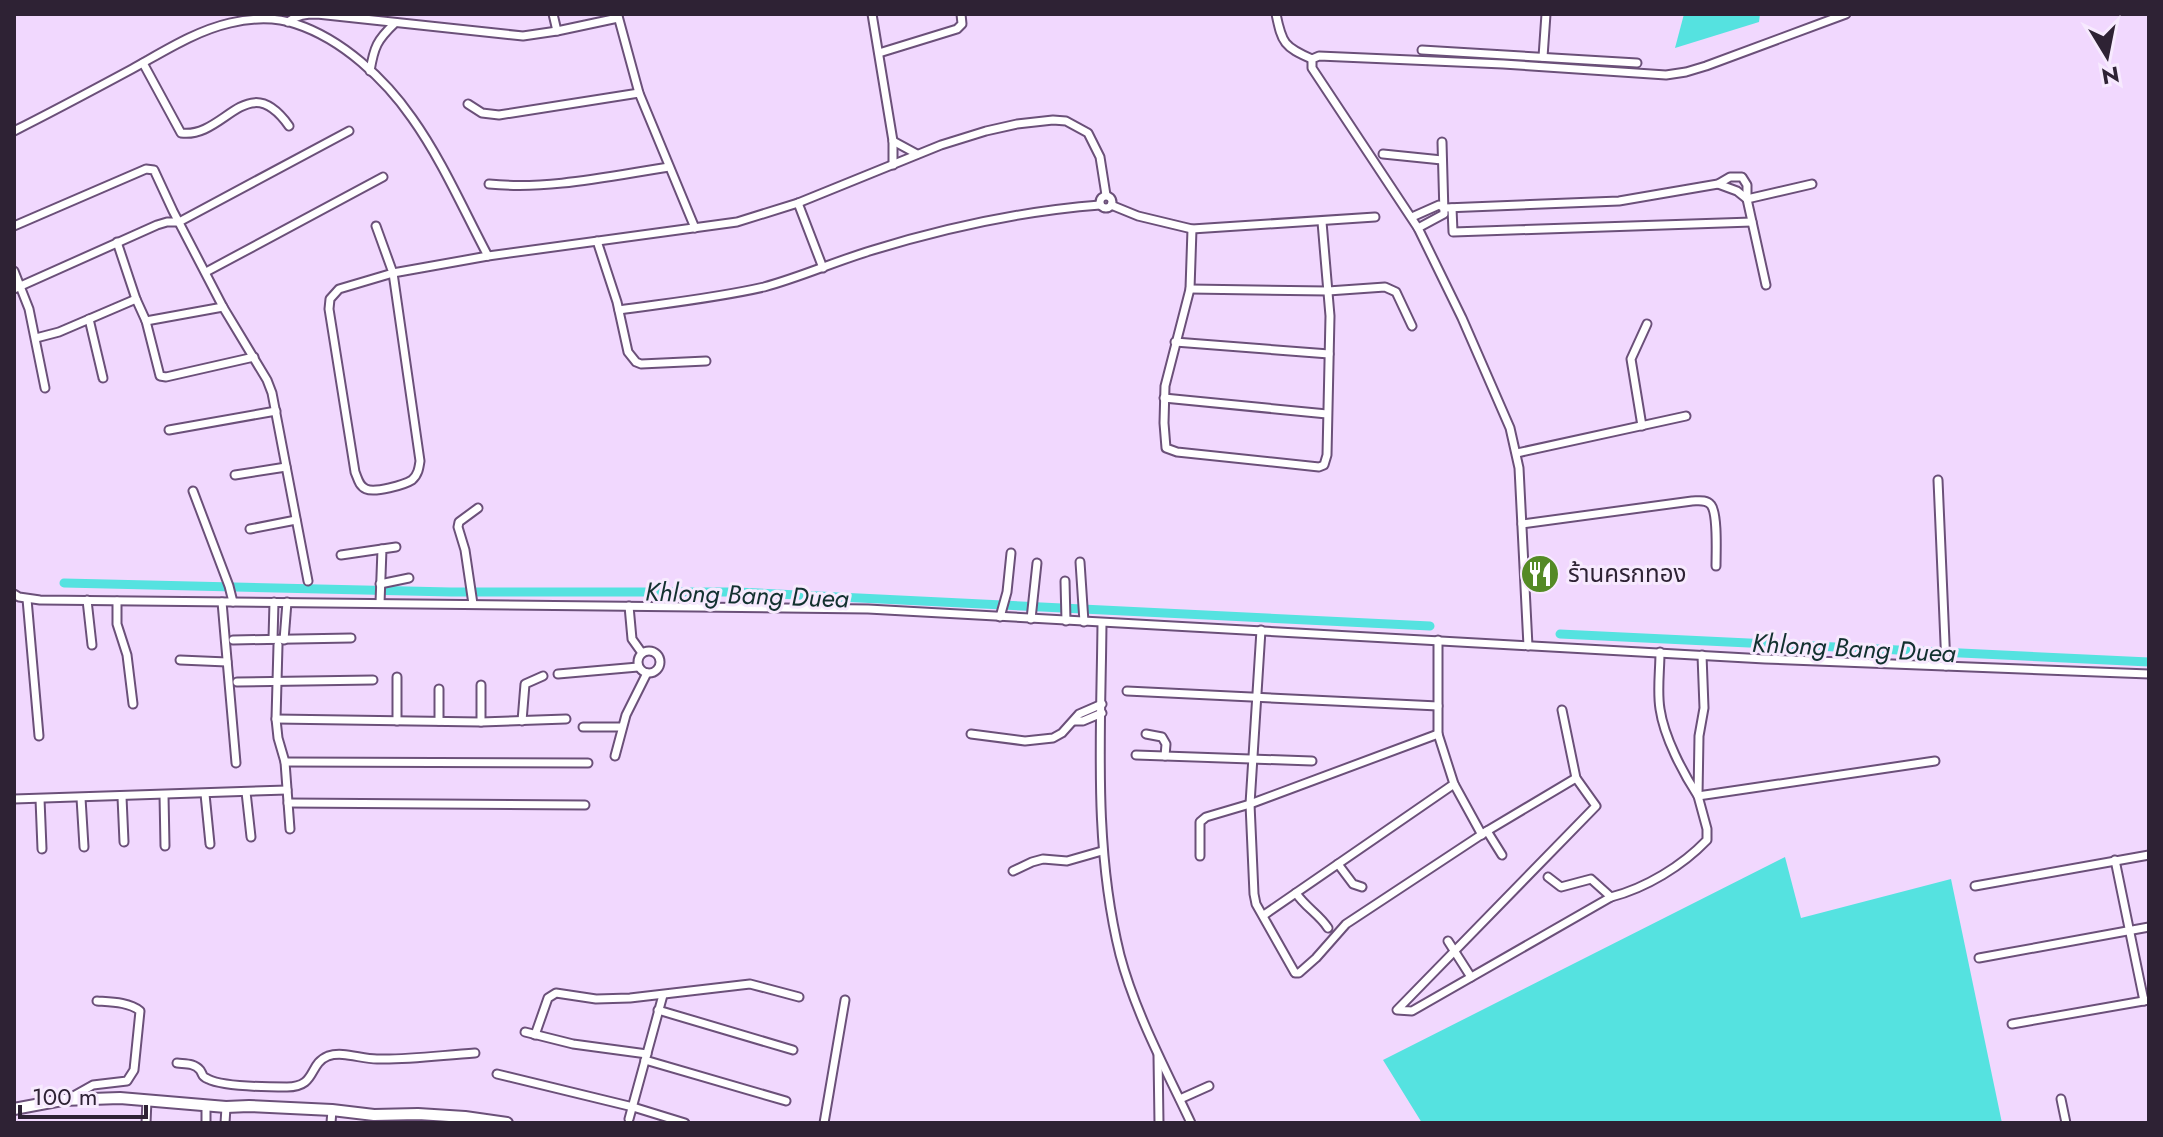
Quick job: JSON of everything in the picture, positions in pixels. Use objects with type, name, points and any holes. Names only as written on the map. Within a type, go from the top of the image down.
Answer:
[{"type":"street","points":[[288,22],[305,14],[523,36],[618,16],[639,93],[695,228]]},
{"type":"street","points":[[553,14],[557,31]]},
{"type":"street","points":[[872,14],[893,141],[893,165]]},
{"type":"street","points":[[879,53],[957,29],[962,24],[961,14]]},
{"type":"street","points":[[1276,14],[1283,42],[1312,59],[1319,56],[1503,64],[1666,75],[1706,66],[1846,14]]},
{"type":"street","points":[[1543,57],[1546,14]]},
{"type":"street","points":[[14,131],[195,35],[229,23],[275,19],[288,22],[311,30],[342,48],[394,94],[432,150],[488,256]]},
{"type":"street","points":[[370,71],[377,42],[395,23]]},
{"type":"street","points":[[1422,50],[1637,63]]},
{"type":"street","points":[[1312,59],[1312,68],[1418,228],[1510,428],[1517,453],[1528,646]]},
{"type":"street","points":[[143,63],[181,133],[200,131],[233,111],[259,102],[276,111],[289,126]]},
{"type":"street","points":[[468,104],[482,113],[499,115],[639,93]]},
{"type":"street","points":[[376,226],[393,273],[420,461],[419,471],[412,480],[376,490],[364,489],[355,472],[329,309],[330,299],[339,289],[393,273],[488,256],[737,222],[798,203],[917,154],[1017,124],[1066,121],[1088,133],[1100,157],[1106,195]]},
{"type":"street","points":[[17,287],[157,225],[179,222],[349,131]]},
{"type":"street","points":[[893,141],[917,154]]},
{"type":"street","points":[[1442,142],[1453,232],[1752,222]]},
{"type":"street","points":[[1383,154],[1442,160]]},
{"type":"street","points":[[489,184],[514,187],[547,185],[669,167]]},
{"type":"street","points":[[14,226],[150,168],[156,173],[223,307],[267,380],[276,411],[308,581]]},
{"type":"street","points":[[206,272],[383,177]]},
{"type":"street","points":[[1412,217],[1439,205],[1448,208],[1619,201],[1742,177],[1747,185],[1747,199],[1766,285]]},
{"type":"street","points":[[1718,184],[1737,191],[1747,199]]},
{"type":"street","points":[[1747,199],[1812,184]]},
{"type":"street","points":[[1100,205],[1102,196],[1106,195]]},
{"type":"street","points":[[1106,195],[1111,197],[1111,205]]},
{"type":"street","points":[[798,203],[823,268]]},
{"type":"street","points":[[619,310],[764,287],[870,251],[969,223],[1044,210],[1100,205],[1108,208],[1111,205],[1138,216],[1192,229],[1375,217]]},
{"type":"street","points":[[1418,228],[1439,218],[1448,208]]},
{"type":"street","points":[[1192,229],[1190,289],[1171,356],[1164,398],[1164,443],[1170,450],[1313,468],[1324,465],[1326,461],[1330,316],[1322,222]]},
{"type":"street","points":[[597,241],[619,310],[628,352],[636,362],[706,361]]},
{"type":"street","points":[[117,242],[146,321],[160,376],[254,357]]},
{"type":"street","points":[[14,271],[17,287],[29,309],[45,388]]},
{"type":"street","points":[[1190,289],[1391,289],[1396,292],[1412,326]]},
{"type":"street","points":[[36,338],[59,332],[136,299]]},
{"type":"street","points":[[146,321],[223,307]]},
{"type":"street","points":[[89,319],[103,378]]},
{"type":"street","points":[[1642,426],[1630,365],[1633,351],[1647,324]]},
{"type":"street","points":[[1175,342],[1329,354]]},
{"type":"street","points":[[1164,398],[1327,414]]},
{"type":"street","points":[[169,430],[276,411]]},
{"type":"street","points":[[1517,453],[1686,416]]},
{"type":"street","points":[[235,475],[286,467]]},
{"type":"street","points":[[1938,480],[1946,666]]},
{"type":"street","points":[[193,491],[232,599]]},
{"type":"street","points":[[1522,524],[1692,501],[1706,502],[1714,514],[1716,566]]},
{"type":"street","points":[[472,597],[458,527],[459,522],[478,508]]},
{"type":"street","points":[[250,529],[296,520]]},
{"type":"street","points":[[341,555],[396,547]]},
{"type":"street","points":[[380,593],[382,549]]},
{"type":"street","points":[[1001,610],[1007,592],[1011,553]]},
{"type":"street","points":[[1080,562],[1083,614]]},
{"type":"street","points":[[1032,611],[1037,563]]},
{"type":"street","points":[[380,593],[409,578]]},
{"type":"street","points":[[1065,581],[1066,614]]},
{"type":"street","points":[[39,736],[18,597],[287,602],[380,593],[629,606],[1032,611],[1083,614],[1102,623],[1702,655],[2149,674]]},
{"type":"street","points":[[87,600],[92,645]]},
{"type":"street","points":[[117,601],[117,624],[127,655],[133,704]]},
{"type":"street","points":[[222,602],[236,763]]},
{"type":"street","points":[[274,602],[276,719],[285,762],[290,829]]},
{"type":"street","points":[[285,639],[287,602]]},
{"type":"street","points":[[629,606],[632,639],[642,653]]},
{"type":"street","points":[[1102,623],[1102,851],[1111,913],[1132,991],[1159,1054],[1183,1098],[1191,1123]]},
{"type":"street","points":[[1261,630],[1250,804],[1254,894],[1256,904],[1295,973],[1299,973],[1346,924],[1576,778]]},
{"type":"street","points":[[233,640],[275,642],[285,639],[351,638]]},
{"type":"street","points":[[1438,640],[1438,734],[1454,784],[1502,855]]},
{"type":"street","points":[[615,756],[621,727],[647,673],[657,670],[660,659],[653,651],[642,653],[638,667]]},
{"type":"street","points":[[1660,652],[1659,700],[1663,723],[1688,781],[1698,796]]},
{"type":"street","points":[[1562,710],[1576,778],[1596,806],[1397,1010],[1412,1011],[1611,897],[1624,894],[1663,874],[1707,840],[1698,796],[1699,736],[1704,708],[1702,655]]},
{"type":"street","points":[[180,660],[227,662]]},
{"type":"street","points":[[558,674],[638,667],[647,673]]},
{"type":"street","points":[[522,721],[525,684],[543,676]]},
{"type":"street","points":[[397,677],[397,721]]},
{"type":"street","points":[[237,682],[373,680]]},
{"type":"street","points":[[481,685],[481,722]]},
{"type":"street","points":[[439,689],[439,721]]},
{"type":"street","points":[[1127,691],[1438,706]]},
{"type":"street","points":[[971,734],[1025,741],[1053,738],[1074,721],[1083,721],[1102,709]]},
{"type":"street","points":[[276,719],[481,722],[566,719]]},
{"type":"street","points":[[583,727],[621,727]]},
{"type":"street","points":[[1146,734],[1162,737],[1166,744],[1165,756]]},
{"type":"street","points":[[1200,856],[1200,822],[1206,817],[1250,804],[1438,734]]},
{"type":"street","points":[[1136,755],[1312,761]]},
{"type":"street","points":[[1698,796],[1935,761]]},
{"type":"street","points":[[285,762],[588,763]]},
{"type":"street","points":[[1264,915],[1454,784]]},
{"type":"street","points":[[14,799],[287,790]]},
{"type":"street","points":[[246,792],[251,837]]},
{"type":"street","points":[[205,794],[210,844]]},
{"type":"street","points":[[164,795],[165,846]]},
{"type":"street","points":[[122,797],[124,842]]},
{"type":"street","points":[[81,798],[84,847]]},
{"type":"street","points":[[40,799],[42,849]]},
{"type":"street","points":[[288,803],[585,805]]},
{"type":"street","points":[[1013,871],[1043,859],[1067,861],[1102,851]]},
{"type":"street","points":[[1975,886],[2149,855]]},
{"type":"street","points":[[2012,1024],[2146,1001],[2128,931],[2115,860]]},
{"type":"street","points":[[1338,864],[1353,884],[1362,887]]},
{"type":"street","points":[[1548,877],[1561,887],[1591,879],[1611,897]]},
{"type":"street","points":[[1296,893],[1328,928]]},
{"type":"street","points":[[1979,958],[2149,927]]},
{"type":"street","points":[[1448,941],[1471,977]]},
{"type":"street","points":[[535,1035],[551,995],[610,999],[750,984],[799,997]]},
{"type":"street","points":[[629,1119],[663,995]]},
{"type":"street","points":[[824,1123],[845,1000]]},
{"type":"street","points":[[67,1100],[85,1087],[124,1083],[134,1070],[140,1011],[135,1007],[97,1001]]},
{"type":"street","points":[[658,1010],[793,1050]]},
{"type":"street","points":[[525,1032],[646,1057],[786,1101]]},
{"type":"street","points":[[177,1063],[198,1067],[209,1080],[248,1088],[302,1086],[321,1060],[337,1054],[381,1059],[475,1053]]},
{"type":"street","points":[[1159,1054],[1159,1123]]},
{"type":"street","points":[[497,1074],[685,1123]]},
{"type":"street","points":[[1183,1098],[1209,1086]]},
{"type":"street","points":[[14,1109],[67,1100],[120,1098],[226,1107],[249,1103],[332,1110],[377,1119],[418,1114],[507,1123]]},
{"type":"street","points":[[2061,1099],[2066,1123]]},
{"type":"street","points":[[146,1123],[147,1100]]},
{"type":"street","points":[[206,1105],[206,1123]]},
{"type":"street","points":[[225,1123],[226,1107]]},
{"type":"street","points":[[331,1123],[332,1110]]},
{"type":"shaded area","points":[[1684,14],[1760,14],[1759,22],[1675,48]]},
{"type":"shaded area","points":[[1785,857],[1801,918],[1951,879],[2002,1123],[1422,1123],[1383,1060]]},
{"type":"waterway","name":"Khlong Bang Duea","points":[[64,583],[451,592],[738,592],[1430,626]]},
{"type":"waterway","name":"Khlong Bang Duea","points":[[1560,634],[2149,662]]},
{"type":"place","name":"ร้านครกทอง","points":[[1540,574]]}]
